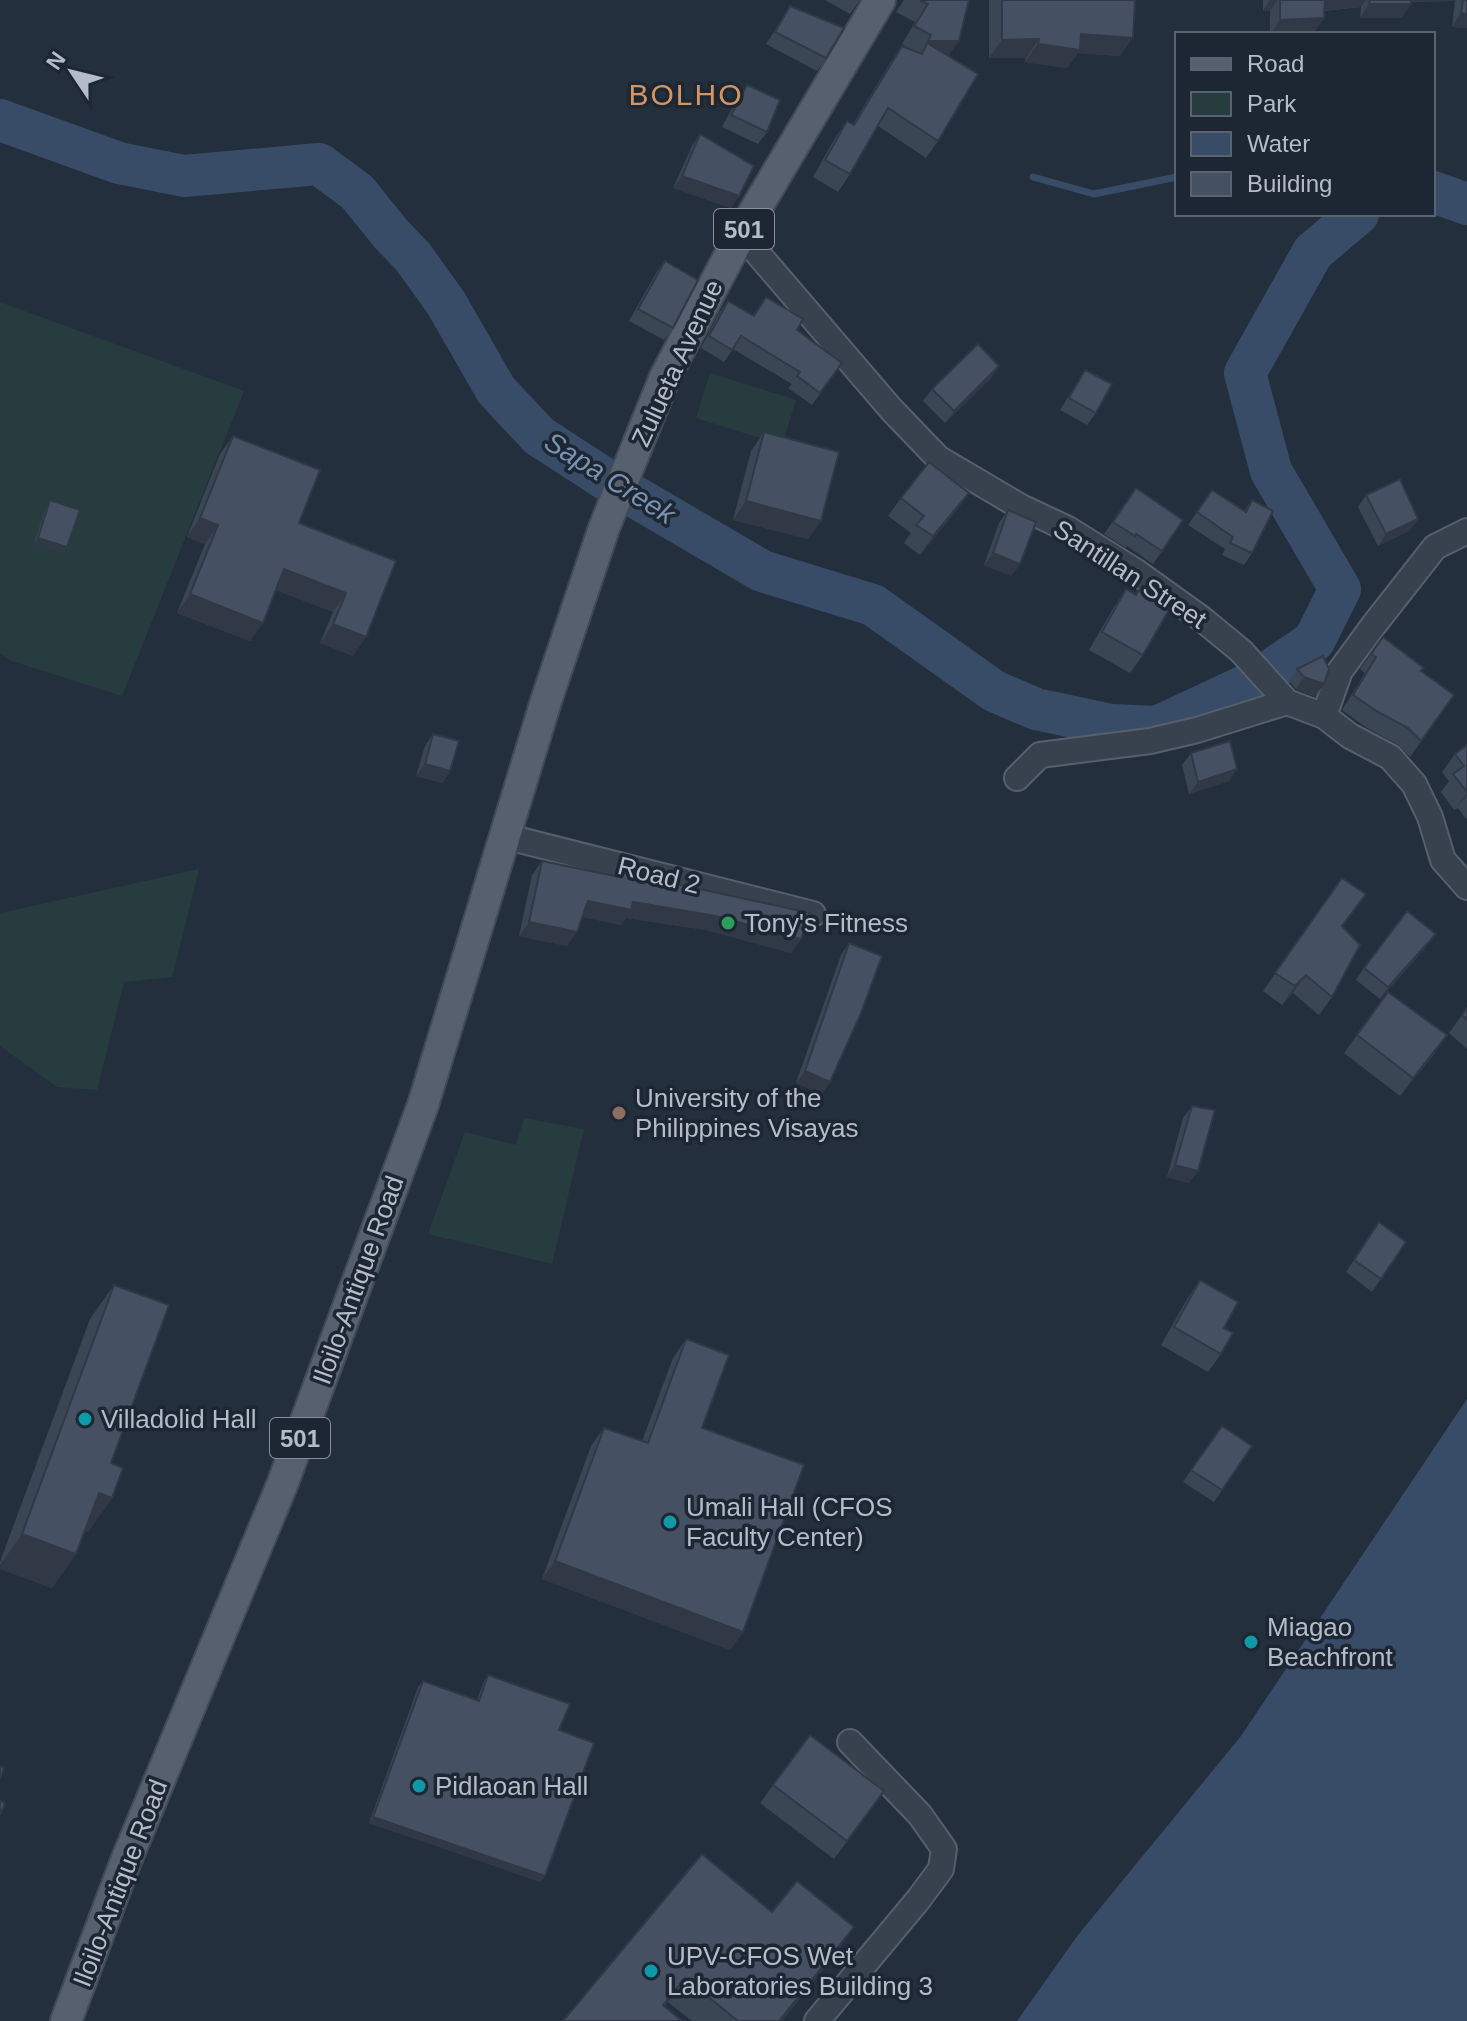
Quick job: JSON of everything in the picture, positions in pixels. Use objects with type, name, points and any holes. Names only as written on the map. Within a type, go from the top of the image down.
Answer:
[{"type":"main road","name":"Zulueta Avenue","points":[[503,839],[604,528],[665,377],[741,234],[880,0]]},
{"type":"main road","name":"Iloilo-Antique Road","points":[[66,2021],[126,1861],[282,1485],[423,1105],[503,839]]},
{"type":"street","name":"Santillan Street","points":[[741,234],[891,409],[938,458],[1021,507],[1068,529],[1135,571],[1241,651],[1287,702],[1324,716],[1350,736],[1390,757],[1414,784],[1430,817],[1443,860],[1467,887]]},
{"type":"street","points":[[1324,716],[1340,671],[1373,626],[1435,547],[1467,531]]},
{"type":"street","points":[[1017,778],[1040,755],[1150,741],[1287,702]]},
{"type":"street","name":"Road 2","points":[[503,839],[813,914]]},
{"type":"street","points":[[817,2021],[941,1869],[944,1849],[920,1815],[850,1742]]},
{"type":"green space","points":[[0,302],[244,391],[122,696],[12,661],[0,653]]},
{"type":"green space","points":[[710,373],[796,400],[782,445],[696,418]]},
{"type":"green space","points":[[199,869],[172,977],[124,982],[97,1090],[57,1087],[0,1046],[0,913]]},
{"type":"green space","points":[[524,1118],[584,1129],[552,1264],[428,1234],[465,1132],[516,1145]]},
{"type":"water","points":[[1467,1399],[1467,2021],[1017,2021],[1078,1935],[1241,1736]]},
{"type":"building","points":[[920,0],[969,0],[959,41],[928,41],[931,35],[914,26],[928,4]]},
{"type":"building","points":[[1002,0],[1135,0],[1133,38],[1081,34],[1080,50],[1038,44],[1039,39],[1002,40]]},
{"type":"building","points":[[1280,0],[1325,0],[1324,18],[1280,20]]},
{"type":"building","points":[[1370,0],[1411,0],[1411,4],[1369,4]]},
{"type":"building","points":[[1463,0],[1467,0],[1467,14],[1461,13]]},
{"type":"building","points":[[790,6],[844,28],[826,58],[775,32]]},
{"type":"building","points":[[927,43],[978,74],[938,141],[888,108],[850,174],[825,160],[847,121],[854,125],[902,46],[922,54]]},
{"type":"building","points":[[747,85],[780,100],[767,132],[731,115]]},
{"type":"building","points":[[700,134],[754,166],[739,196],[682,176]]},
{"type":"building","points":[[665,261],[698,280],[673,328],[638,309]]},
{"type":"building","points":[[766,297],[803,319],[797,330],[842,363],[820,393],[797,376],[800,372],[741,336],[732,350],[709,336],[728,301],[754,316]]},
{"type":"building","points":[[978,344],[999,366],[954,411],[932,389]]},
{"type":"building","points":[[1085,370],[1112,384],[1096,413],[1069,398]]},
{"type":"building","points":[[764,432],[839,452],[821,521],[746,501]]},
{"type":"building","points":[[233,436],[320,470],[299,523],[396,561],[366,637],[333,624],[346,593],[284,569],[263,623],[190,594],[218,525],[200,518]]},
{"type":"building","points":[[929,462],[969,493],[933,536],[916,525],[924,516],[901,498]]},
{"type":"building","points":[[1400,479],[1418,519],[1386,534],[1366,495]]},
{"type":"building","points":[[1136,488],[1183,520],[1162,551],[1113,522]]},
{"type":"building","points":[[1212,490],[1246,512],[1252,500],[1273,511],[1252,553],[1230,543],[1233,537],[1197,512]]},
{"type":"building","points":[[50,500],[80,510],[67,547],[38,538]]},
{"type":"building","points":[[1008,510],[1036,522],[1020,564],[993,553]]},
{"type":"building","points":[[1126,589],[1136,595],[1139,590],[1170,608],[1143,655],[1102,632]]},
{"type":"building","points":[[1383,637],[1454,695],[1421,741],[1408,728],[1353,695],[1376,657],[1371,654]]},
{"type":"building","points":[[1323,656],[1329,669],[1324,684],[1304,677],[1297,669]]},
{"type":"building","points":[[433,734],[459,741],[450,771],[425,764]]},
{"type":"building","points":[[1230,741],[1237,769],[1198,782],[1191,753]]},
{"type":"building","points":[[1467,745],[1467,792],[1453,774],[1464,766],[1455,754]]},
{"type":"building","points":[[542,861],[615,876],[617,871],[810,913],[801,939],[716,916],[633,902],[631,910],[588,901],[577,932],[529,922]]},
{"type":"building","points":[[1342,878],[1366,894],[1342,926],[1360,945],[1332,997],[1306,975],[1295,986],[1275,973]]},
{"type":"building","points":[[1407,911],[1436,934],[1388,987],[1364,968]]},
{"type":"building","points":[[849,943],[882,956],[830,1082],[805,1071]]},
{"type":"building","points":[[1388,992],[1447,1035],[1413,1078],[1357,1035]]},
{"type":"building","points":[[1192,1106],[1215,1110],[1198,1171],[1175,1165]]},
{"type":"building","points":[[1379,1222],[1406,1242],[1381,1279],[1354,1260]]},
{"type":"building","points":[[1200,1280],[1238,1302],[1224,1328],[1233,1333],[1221,1354],[1174,1327]]},
{"type":"building","name":"Villadolid Hall","points":[[114,1285],[169,1305],[111,1463],[123,1468],[112,1498],[99,1493],[76,1554],[22,1534]]},
{"type":"building","name":"Umali Hall (CFOS Faculty Center)","points":[[686,1339],[729,1355],[702,1428],[804,1465],[743,1632],[555,1561],[604,1428],[648,1443]]},
{"type":"building","points":[[1222,1426],[1252,1446],[1222,1490],[1191,1470]]},
{"type":"building","name":"Pidlaoan Hall","points":[[488,1675],[570,1704],[559,1730],[594,1743],[545,1876],[373,1817],[423,1681],[479,1701]]},
{"type":"building","points":[[810,1735],[884,1791],[847,1841],[773,1785]]},
{"type":"building","points":[[702,1854],[772,1912],[797,1881],[854,1927],[779,2021],[738,2021],[685,1978],[663,2005],[682,2021],[563,2021]]},
{"type":"waterway","name":"Sapa Creek","points":[[0,120],[119,163],[184,176],[319,164],[357,192],[413,257],[446,303],[496,390],[539,436],[613,484],[762,571],[873,605],[994,691],[1036,709],[1111,725],[1157,727],[1251,683]]},
{"type":"waterway","points":[[1033,177],[1094,194],[1175,177]]},
{"type":"waterway","name":"Sapa Creek","points":[[1435,193],[1467,204]]},
{"type":"waterway","name":"Sapa Creek","points":[[1277,666],[1314,641],[1340,589],[1271,471],[1245,373],[1313,252],[1356,216]]},
{"type":"place","name":"Tony's Fitness","points":[[728,923]]},
{"type":"place","name":"University of the Philippines Visayas","points":[[619,1113]]},
{"type":"place","name":"Villadolid Hall","points":[[85,1419]]},
{"type":"place","name":"Umali Hall (CFOS Faculty Center)","points":[[670,1522]]},
{"type":"place","name":"Miagao Beachfront","points":[[1251,1642]]},
{"type":"place","name":"Pidlaoan Hall","points":[[419,1786]]},
{"type":"place","name":"UPV-CFOS Wet Laboratories Building 3","points":[[651,1971]]},
{"type":"district","name":"BOLHO","points":[[686,94]]}]
